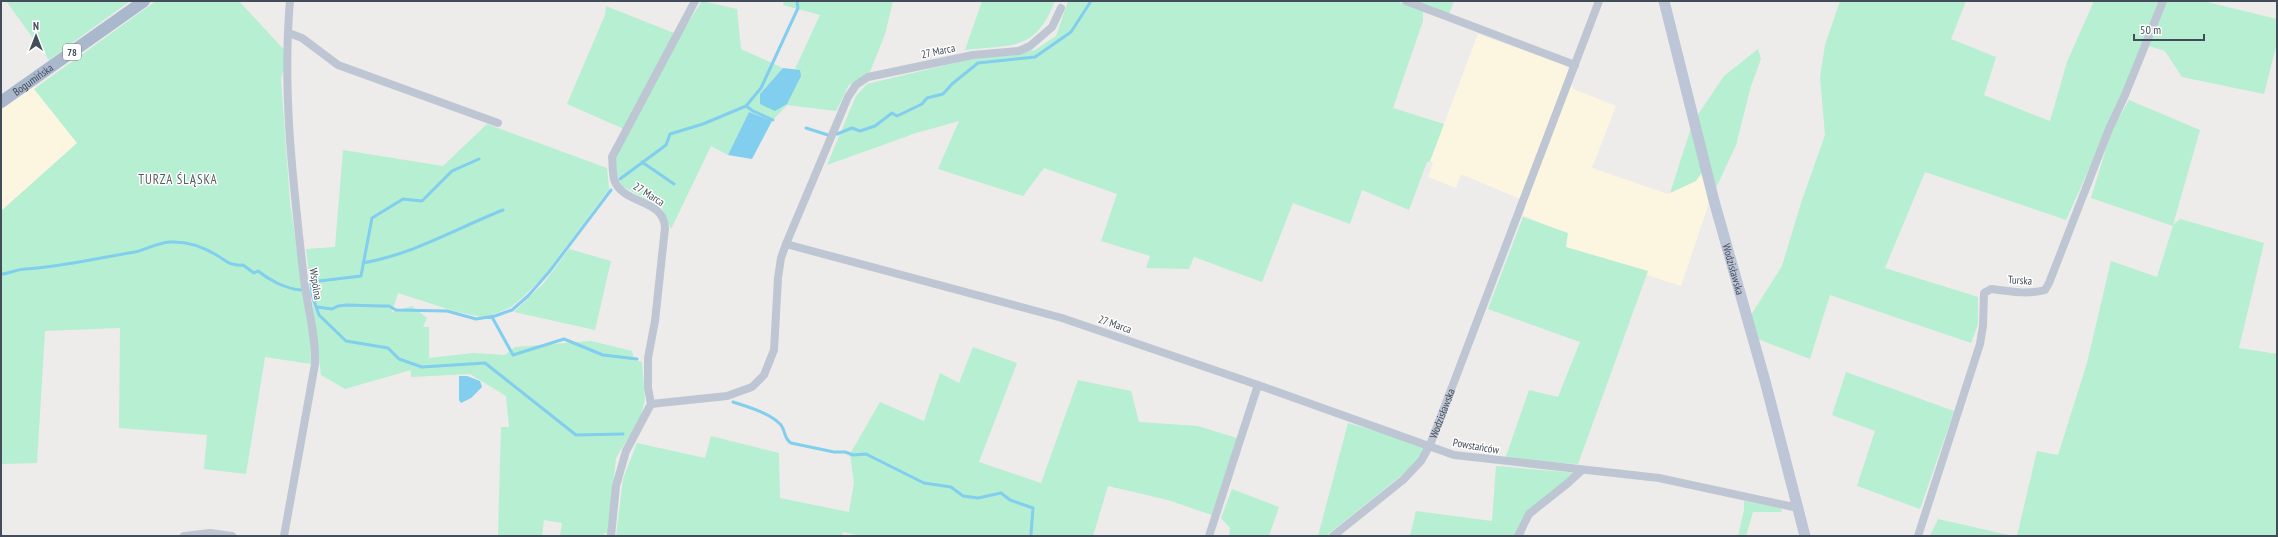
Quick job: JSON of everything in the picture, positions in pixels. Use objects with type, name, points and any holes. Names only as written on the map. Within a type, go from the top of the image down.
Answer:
[{"type":"main road","name":"Bogumińska","points":[[1,102],[144,1]]},
{"type":"street","name":"Wspólna","points":[[284,536],[315,364],[313,325],[305,290],[296,209],[287,80],[290,1]]},
{"type":"street","name":"27 Marca","points":[[695,1],[612,157],[614,180],[618,187],[638,201],[660,211],[665,218],[656,314],[648,358],[648,388],[651,404],[727,396],[752,387],[764,375],[774,350],[778,278],[781,258],[848,97],[856,85],[868,77],[973,55],[1019,51],[1030,46],[1052,26],[1061,8]]},
{"type":"street","points":[[1406,1],[1575,65]]},
{"type":"street","name":"Wodzisławska","points":[[1430,445],[1599,1]]},
{"type":"street","name":"Wodzisławska","points":[[1664,1],[1714,201],[1805,536]]},
{"type":"street","name":"Turska","points":[[1918,536],[1980,344],[1983,326],[1984,293],[1991,289],[2025,293],[2045,290],[2109,129],[2125,95],[2163,1]]},
{"type":"street","points":[[289,33],[302,38],[338,65],[498,123]]},
{"type":"street","name":"27 Marca","points":[[786,244],[1062,318],[1258,384],[1430,445]]},
{"type":"street","points":[[1209,536],[1258,384]]},
{"type":"street","points":[[610,536],[616,486],[626,451],[651,404]]},
{"type":"street","points":[[1333,536],[1404,480],[1421,461],[1430,445]]},
{"type":"street","name":"Powstańców","points":[[1430,445],[1454,455],[1659,478],[1798,508]]},
{"type":"street","points":[[1518,536],[1534,509],[1541,506],[1582,470]]},
{"type":"street","points":[[184,536],[210,533],[232,536]]},
{"type":"shaded area","points":[[1478,34],[1567,66],[1573,89],[1616,106],[1592,168],[1668,194],[1703,175],[1710,200],[1681,286],[1565,248],[1566,234],[1523,215],[1527,202],[1518,198],[1461,174],[1456,188],[1428,177],[1433,163],[1430,161]]},
{"type":"shaded area","points":[[35,86],[78,143],[1,211],[1,110]]},
{"type":"green space","points":[[6,1],[130,1],[49,60]]},
{"type":"green space","points":[[156,1],[239,1],[288,54],[281,79],[290,203],[310,334],[311,364],[265,357],[246,474],[204,469],[207,435],[119,428],[120,328],[45,331],[37,463],[1,464],[1,211],[77,143],[34,89]]},
{"type":"green space","points":[[702,1],[737,9],[741,49],[783,68],[760,94],[760,104],[766,106],[785,104],[797,83],[800,70],[795,69],[820,15],[783,5],[784,1],[893,1],[885,34],[870,72],[849,85],[836,111],[787,105],[772,121],[749,112],[728,155],[711,146],[671,229],[662,208],[622,186],[614,167],[616,154],[682,32]]},
{"type":"green space","points":[[982,1],[1055,1],[1047,18],[1039,29],[1030,37],[1009,45],[965,50]]},
{"type":"green space","points":[[1068,1],[1396,1],[1423,11],[1423,21],[1393,108],[1444,124],[1430,161],[1427,162],[1409,210],[1362,190],[1350,224],[1293,203],[1262,282],[1194,257],[1189,269],[1146,268],[1150,256],[1101,241],[1117,194],[1044,168],[1023,196],[938,169],[959,121],[916,133],[827,165],[856,96],[867,84],[967,60],[1035,50],[1056,36]]},
{"type":"green space","points":[[1417,1],[1454,1],[1449,14]]},
{"type":"green space","points":[[1840,1],[1966,1],[1951,39],[1996,57],[1984,95],[2050,121],[2067,62],[2094,1],[2203,1],[2277,19],[2277,43],[2264,94],[2182,77],[2165,51],[2145,45],[2066,220],[1925,172],[1885,268],[1978,297],[1978,324],[1971,343],[1830,295],[1810,359],[1755,338],[1751,315],[1782,266],[1801,203],[1825,135],[1820,77],[1825,45]]},
{"type":"green space","points":[[606,6],[674,33],[624,129],[567,104],[605,15]]},
{"type":"green space","points":[[1758,49],[1761,59],[1751,86],[1736,145],[1716,188],[1697,116],[1724,76]]},
{"type":"green space","points":[[2129,100],[2200,130],[2173,225],[2180,219],[2264,243],[2239,348],[2277,354],[2277,536],[2017,536],[2037,451],[2058,455],[2087,363],[2111,261],[2157,277],[2173,226],[2091,198],[2112,129]]},
{"type":"green space","points":[[487,124],[607,168],[609,189],[544,276],[511,307],[485,318],[454,311],[398,293],[392,312],[412,306],[427,318],[423,327],[429,327],[429,358],[473,353],[505,355],[515,347],[591,341],[632,351],[634,360],[642,362],[645,400],[640,418],[616,458],[608,534],[604,533],[604,536],[560,536],[562,523],[544,520],[542,536],[498,536],[501,427],[509,427],[506,396],[470,374],[411,377],[411,370],[345,389],[321,375],[306,249],[335,247],[343,150],[443,166]]},
{"type":"green space","points":[[1691,128],[1702,172],[1696,181],[1670,193]]},
{"type":"green space","points":[[1523,217],[1568,233],[1566,247],[1648,271],[1578,464],[1505,459],[1529,390],[1558,397],[1580,342],[1488,309]]},
{"type":"green space","points":[[569,249],[611,261],[595,330],[514,312],[544,283]]},
{"type":"green space","points":[[973,347],[1017,363],[979,462],[1041,483],[1078,380],[1131,391],[1139,422],[1198,426],[1237,438],[1212,515],[1168,500],[1108,486],[1093,536],[862,536],[843,532],[842,536],[616,536],[623,479],[637,443],[705,458],[711,436],[779,453],[780,498],[849,512],[854,483],[850,454],[880,402],[924,421],[940,373],[959,383]]},
{"type":"green space","points":[[1846,372],[1954,411],[1920,509],[1857,486],[1875,431],[1832,415]]},
{"type":"green space","points":[[1348,423],[1427,446],[1417,463],[1326,536],[1318,536]]},
{"type":"green space","points":[[1496,466],[1578,473],[1528,521],[1524,536],[1410,536],[1416,511],[1492,521]]},
{"type":"green space","points":[[1232,489],[1279,507],[1269,536],[1229,536],[1230,528],[1221,518]]},
{"type":"green space","points":[[1744,501],[1781,508],[1782,512],[1753,512],[1746,536],[1738,536],[1744,510]]},
{"type":"green space","points":[[1938,519],[2013,536],[1930,536]]},
{"type":"water","points":[[783,68],[800,70],[801,76],[787,104],[775,111],[760,104],[760,94]]},
{"type":"water","points":[[749,112],[772,121],[752,159],[728,155]]},
{"type":"water","points":[[459,376],[467,376],[480,381],[482,387],[471,398],[461,403],[459,400]]},
{"type":"waterway","points":[[620,179],[666,145],[670,134],[703,124],[746,106],[761,88],[798,8],[797,1]]},
{"type":"waterway","points":[[837,134],[852,128],[860,131],[875,126],[892,113],[897,116],[922,104],[927,98],[943,94],[952,84],[978,63],[1035,57],[1071,32],[1091,1]]},
{"type":"waterway","points":[[746,106],[753,111],[773,120]]},
{"type":"waterway","points":[[806,128],[828,135]]},
{"type":"waterway","points":[[479,159],[452,171],[422,201],[403,199],[372,218],[361,276],[311,282],[312,295],[319,315],[346,341],[388,348],[399,359],[422,367],[485,363],[576,435],[623,434]]},
{"type":"waterway","points":[[642,162],[674,184]]},
{"type":"waterway","points":[[317,307],[332,309],[338,306],[347,305],[389,306],[396,310],[447,311],[476,319],[495,316],[512,310],[528,296],[549,272],[611,190]]},
{"type":"waterway","points":[[363,263],[400,254],[503,210]]},
{"type":"waterway","points":[[1,274],[22,269],[66,264],[135,252],[160,244],[176,242],[201,247],[230,263],[235,265],[243,265],[254,273],[258,271],[278,284],[301,290]]},
{"type":"waterway","points":[[492,317],[513,355],[564,339],[603,355],[637,359]]},
{"type":"waterway","points":[[733,402],[771,417],[781,425],[787,439],[791,443],[834,452],[845,452],[853,455],[866,454],[924,483],[951,487],[963,496],[978,498],[1001,493],[1010,500],[1033,508],[1031,534]]},
{"type":"district","name":"TURZA ŚLĄSKA","points":[[178,179]]}]
